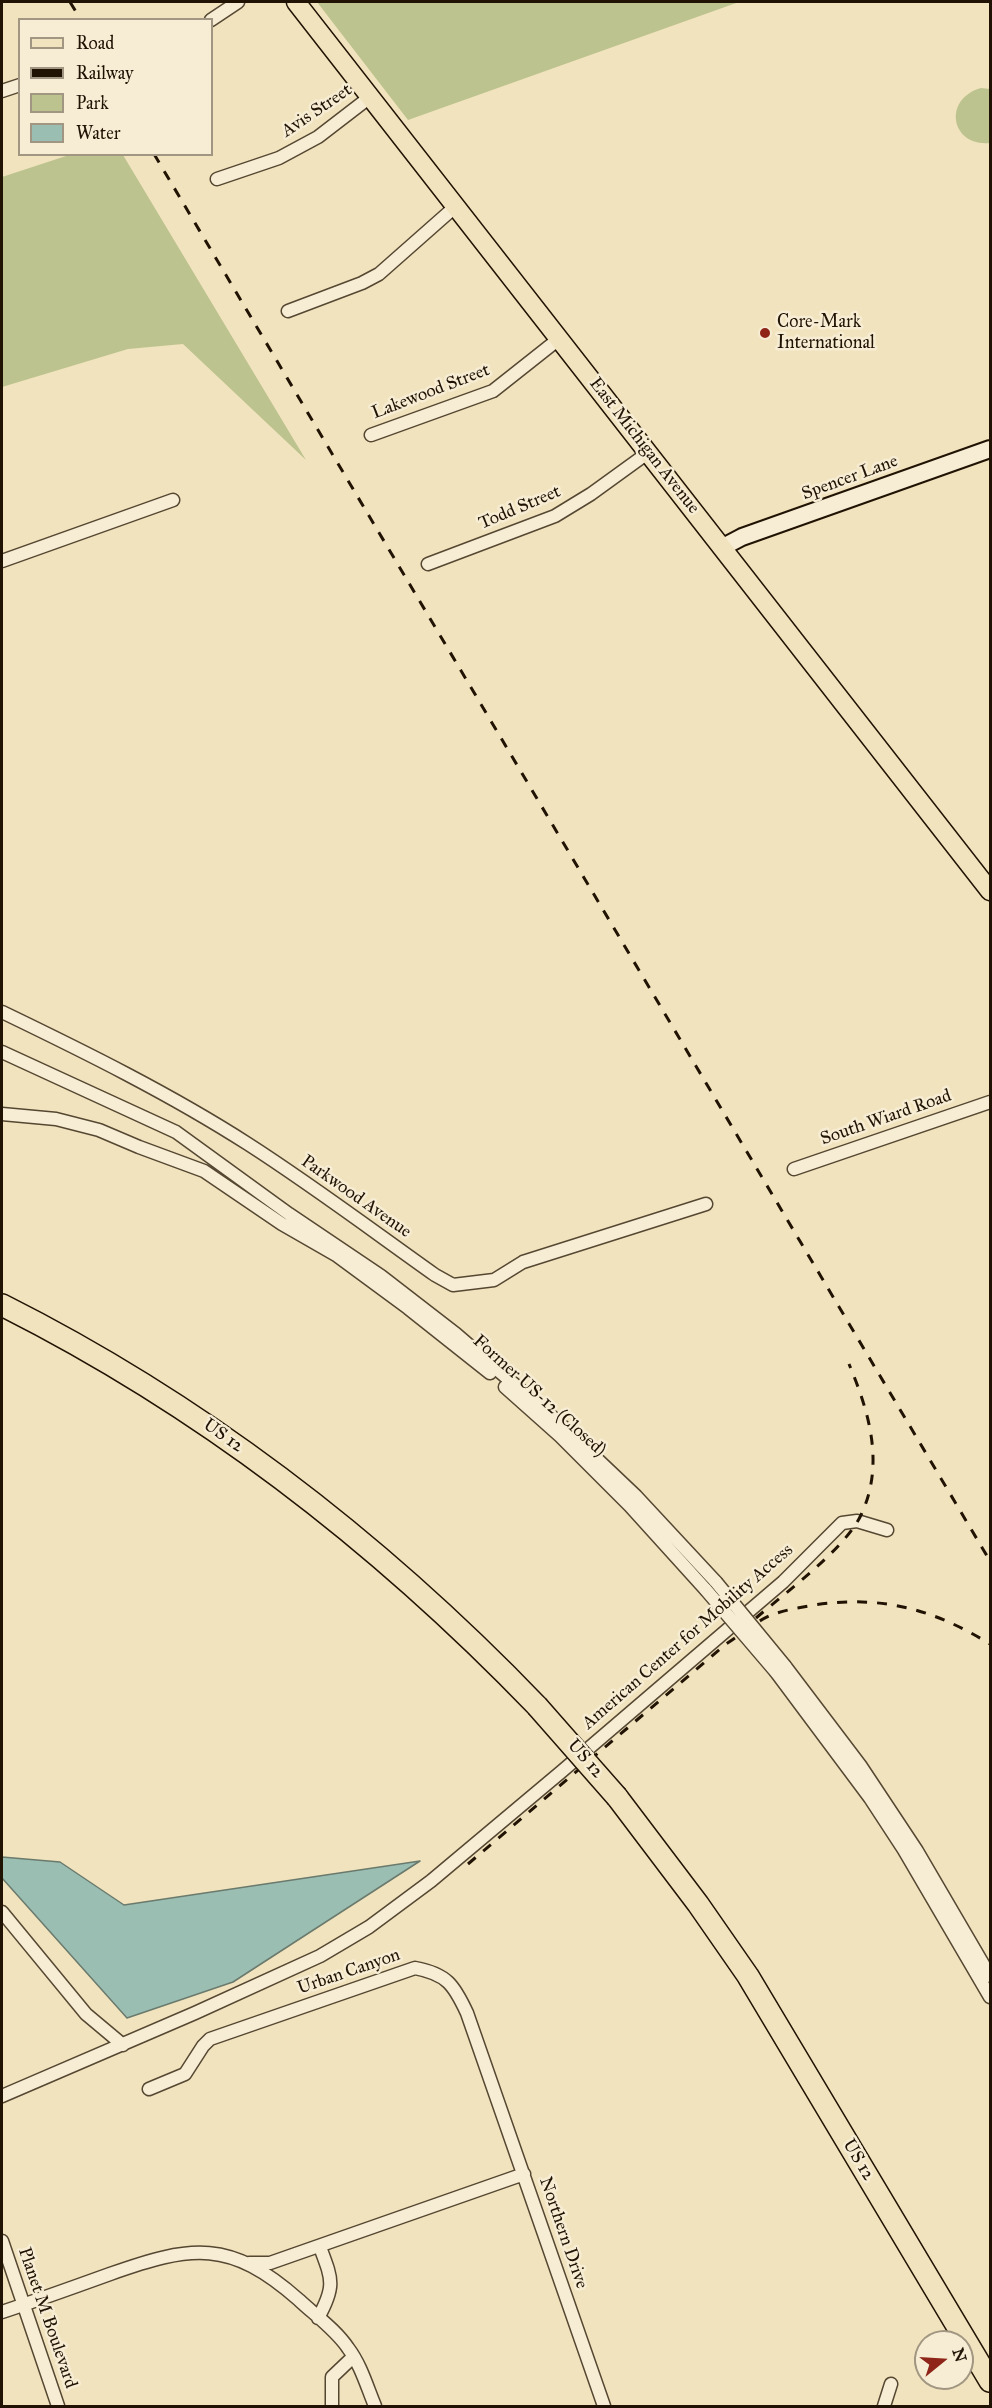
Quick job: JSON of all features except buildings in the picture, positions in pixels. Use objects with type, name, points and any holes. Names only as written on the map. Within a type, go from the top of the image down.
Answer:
[{"type":"highway","name":"US 12","points":[[2,1305],[110,1364],[191,1414],[311,1500],[402,1575],[482,1648],[537,1706],[617,1797],[691,1894],[748,1976],[990,2381]]},
{"type":"main road","name":"East Michigan Avenue","points":[[296,2],[990,891]]},
{"type":"street","points":[[213,19],[238,2]]},
{"type":"street","points":[[2,91],[18,86]]},
{"type":"street","name":"Avis Street","points":[[217,179],[279,158],[318,137],[370,97]]},
{"type":"street","points":[[288,311],[362,283],[379,274],[456,206]]},
{"type":"street","name":"Lakewood Street","points":[[371,435],[493,391],[560,338]]},
{"type":"street","name":"Spencer Lane","points":[[723,547],[742,537],[990,448]]},
{"type":"street","name":"Todd Street","points":[[428,564],[555,516],[591,494],[649,452]]},
{"type":"street","points":[[2,561],[172,500]]},
{"type":"street","name":"Parkwood Avenue","points":[[2,1012],[156,1090],[248,1144],[435,1275],[453,1285],[494,1280],[523,1262],[706,1204]]},
{"type":"street","points":[[2,1052],[176,1132],[289,1214],[381,1276],[456,1334],[558,1422],[636,1496],[716,1582],[781,1669],[904,1850],[990,1997]]},
{"type":"street","name":"South Wiard Road","points":[[794,1169],[990,1102]]},
{"type":"street","name":"Former US-12 (Closed)","points":[[2,1114],[56,1119],[99,1130],[204,1171],[282,1224],[328,1250],[408,1308],[493,1376],[560,1436],[630,1506],[781,1669]]},
{"type":"street","name":"American Center for Mobility Access","points":[[2,2096],[123,2045],[320,1956],[369,1927],[431,1881],[570,1764],[783,1582],[842,1523],[857,1521],[887,1530]]},
{"type":"street","points":[[781,1669],[867,1774],[917,1851],[990,1976]]},
{"type":"street","points":[[2,1912],[86,2014],[123,2045]]},
{"type":"street","name":"Urban Canyon","points":[[149,2089],[185,2074],[202,2046],[210,2039],[415,1968],[430,1971],[444,1978],[456,1989],[467,2013],[524,2174]]},
{"type":"street","name":"Northern Drive","points":[[245,2263],[270,2263],[524,2174],[604,2406]]},
{"type":"street","name":"Planet M Boulevard","points":[[2,2241],[58,2406]]},
{"type":"street","points":[[318,2318],[328,2300],[332,2284],[320,2247]]},
{"type":"street","points":[[2,2312],[144,2262],[177,2253],[204,2252],[232,2257],[260,2269],[318,2318],[348,2348],[372,2406]]},
{"type":"street","points":[[332,2406],[332,2377],[353,2357]]},
{"type":"street","points":[[884,2406],[891,2384]]},
{"type":"green space","points":[[317,2],[739,2],[408,120]]},
{"type":"green space","points":[[981,88],[990,89],[990,143],[967,138],[956,121],[956,111],[960,102]]},
{"type":"green space","points":[[66,156],[124,156],[306,460],[183,344],[128,349],[2,387],[2,177]]},
{"type":"water","points":[[2,1857],[60,1862],[124,1905],[420,1861],[233,1982],[127,2018],[2,1878]]},
{"type":"railway","points":[[70,2],[80,18]]},
{"type":"railway","points":[[155,156],[990,1561]]},
{"type":"railway","points":[[756,1618],[842,1542],[861,1515],[868,1496],[872,1477],[872,1438],[863,1401],[849,1364]]},
{"type":"railway","points":[[468,1864],[726,1644],[769,1616],[814,1605],[839,1602],[885,1604],[927,1614],[948,1622],[990,1644]]},
{"type":"place","name":"Core-Mark International","points":[[765,333]]}]
